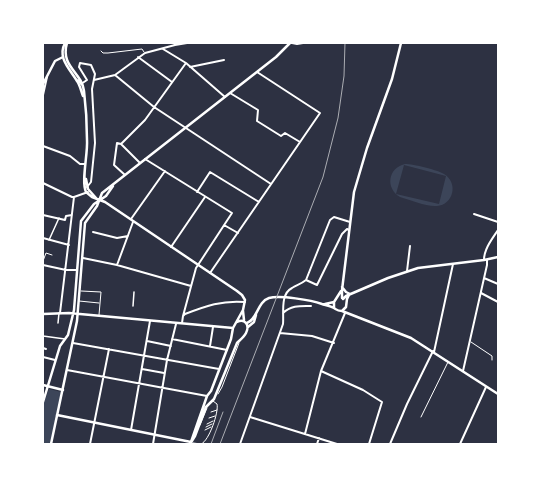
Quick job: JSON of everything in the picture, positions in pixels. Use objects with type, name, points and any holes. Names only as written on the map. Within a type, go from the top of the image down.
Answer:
[{"type":"main road","points":[[66,43],[65,58],[67,68],[80,85],[84,100]]},
{"type":"main road","points":[[43,402],[60,346],[68,332],[74,310],[81,221],[94,204],[107,195],[116,182],[280,54],[291,43]]},
{"type":"main road","points":[[346,302],[342,298],[342,289],[352,200],[367,148],[392,79],[401,43]]},
{"type":"main road","points":[[43,84],[56,61],[65,58]]},
{"type":"main road","points":[[65,58],[82,84],[84,90],[88,140],[86,164],[88,192]]},
{"type":"main road","points":[[86,176],[84,188],[88,192],[237,291],[244,298],[245,302],[243,310],[233,328],[235,337],[227,350],[207,397],[190,443]]},
{"type":"main road","points":[[51,444],[78,314],[87,220],[100,201]]},
{"type":"main road","points":[[337,299],[407,271],[486,260],[498,256]]},
{"type":"main road","points":[[342,289],[351,294]]},
{"type":"main road","points":[[322,304],[334,302],[342,289]]},
{"type":"main road","points":[[347,314],[346,302],[351,294]]},
{"type":"main road","points":[[236,322],[252,320],[263,302],[271,298],[309,300],[412,338],[498,394]]},
{"type":"main road","points":[[334,302],[334,308]]},
{"type":"main road","points":[[190,443],[195,436],[205,409],[215,396],[235,346],[245,334],[248,327],[254,322],[259,308]]},
{"type":"main road","points":[[342,311],[346,309]]},
{"type":"main road","points":[[243,310],[248,327]]},
{"type":"main road","points":[[43,314],[78,314],[233,328]]},
{"type":"main road","points":[[235,337],[241,338]]},
{"type":"main road","points":[[43,386],[62,390]]},
{"type":"main road","points":[[210,393],[215,396]]},
{"type":"main road","points":[[207,397],[211,402]]},
{"type":"main road","points":[[57,415],[190,443]]},
{"type":"street","points":[[94,80],[115,75],[144,53],[164,49],[175,44],[188,43]]},
{"type":"street","points":[[291,43],[303,43]]},
{"type":"street","points":[[164,49],[186,63],[225,97]]},
{"type":"street","points":[[138,57],[172,82]]},
{"type":"street","points":[[190,67],[224,60]]},
{"type":"street","points":[[74,76],[82,84],[87,80],[79,67],[80,63],[91,65],[95,74],[92,89],[95,143],[91,182],[87,187]]},
{"type":"street","points":[[125,175],[113,163],[117,143],[121,144],[141,125],[186,63]]},
{"type":"street","points":[[210,273],[320,113],[257,72]]},
{"type":"street","points":[[115,75],[154,107],[271,184]]},
{"type":"street","points":[[43,96],[47,76]]},
{"type":"street","points":[[230,93],[258,110],[259,113],[256,120],[260,123],[281,136],[286,133],[300,142]]},
{"type":"street","points":[[121,144],[140,163]]},
{"type":"street","points":[[43,146],[70,156],[80,164],[86,164]]},
{"type":"street","points":[[145,159],[232,212],[198,265],[191,286],[182,324]]},
{"type":"street","points":[[116,265],[128,236],[132,221],[165,171]]},
{"type":"street","points":[[197,192],[210,172],[259,202]]},
{"type":"street","points":[[43,183],[74,197],[88,192]]},
{"type":"street","points":[[58,323],[66,270],[74,197]]},
{"type":"street","points":[[170,247],[206,197]]},
{"type":"street","points":[[474,214],[498,222]]},
{"type":"street","points":[[43,215],[65,220],[66,216],[72,216]]},
{"type":"street","points":[[240,444],[283,324],[283,304],[287,293],[290,288],[302,284],[306,280],[330,220],[334,217],[350,222]]},
{"type":"street","points":[[50,240],[59,218]]},
{"type":"street","points":[[224,225],[238,233]]},
{"type":"street","points":[[306,280],[317,285],[342,234],[347,229],[349,230]]},
{"type":"street","points":[[463,371],[484,278],[486,260],[485,255],[498,230]]},
{"type":"street","points":[[93,232],[117,238],[128,236]]},
{"type":"street","points":[[43,238],[69,245]]},
{"type":"street","points":[[407,271],[410,246]]},
{"type":"street","points":[[83,258],[116,265],[191,286]]},
{"type":"street","points":[[390,444],[407,404],[434,352],[453,264]]},
{"type":"street","points":[[43,265],[66,270],[78,270]]},
{"type":"street","points":[[484,278],[498,284]]},
{"type":"street","points":[[133,306],[134,292]]},
{"type":"street","points":[[481,293],[498,302]]},
{"type":"street","points":[[183,316],[213,304],[245,302]]},
{"type":"street","points":[[283,313],[292,307],[311,306]]},
{"type":"street","points":[[305,434],[321,371],[347,314]]},
{"type":"street","points":[[131,430],[150,321]]},
{"type":"street","points":[[153,444],[164,373],[176,324]]},
{"type":"street","points":[[210,346],[213,327]]},
{"type":"street","points":[[280,333],[312,336],[334,343]]},
{"type":"street","points":[[43,336],[65,339]]},
{"type":"street","points":[[172,339],[227,350]]},
{"type":"street","points":[[147,341],[170,346]]},
{"type":"street","points":[[73,343],[219,369]]},
{"type":"street","points":[[90,444],[109,350]]},
{"type":"street","points":[[43,357],[57,360]]},
{"type":"street","points":[[142,369],[164,373]]},
{"type":"street","points":[[67,370],[162,387],[207,397]]},
{"type":"street","points":[[321,371],[363,390],[382,402],[369,444]]},
{"type":"street","points":[[460,444],[486,387]]},
{"type":"street","points":[[250,417],[337,444]]},
{"type":"street","points":[[317,444],[319,438]]},
{"type":"lane","points":[[101,51],[103,53],[108,53],[142,49],[144,53]]},
{"type":"lane","points":[[43,261],[46,254],[52,255]]},
{"type":"lane","points":[[80,291],[101,292],[99,316]]},
{"type":"lane","points":[[79,301],[100,303]]},
{"type":"lane","points":[[471,341],[492,356],[492,360]]},
{"type":"lane","points":[[421,417],[448,362]]},
{"type":"lane","points":[[190,443],[204,443],[212,427],[218,409],[216,403],[211,402]]},
{"type":"lane","points":[[211,412],[218,409]]},
{"type":"lane","points":[[209,418],[216,416]]},
{"type":"lane","points":[[207,424],[214,421]]},
{"type":"lane","points":[[206,427],[213,424]]},
{"type":"lane","points":[[205,430],[212,427]]},
{"type":"shaded area","points":[[405,164],[441,172],[449,178],[453,188],[450,198],[443,205],[433,206],[400,197],[396,194],[392,189],[390,179],[399,166]],"holes":[[[404,165],[446,176],[439,204],[396,194]]]},
{"type":"shaded area","points":[[49,389],[61,392],[50,444],[43,444],[43,405]]},
{"type":"railway","points":[[220,444],[323,177],[338,118],[344,76],[345,43]]},
{"type":"railway","points":[[211,444],[223,412]]}]
